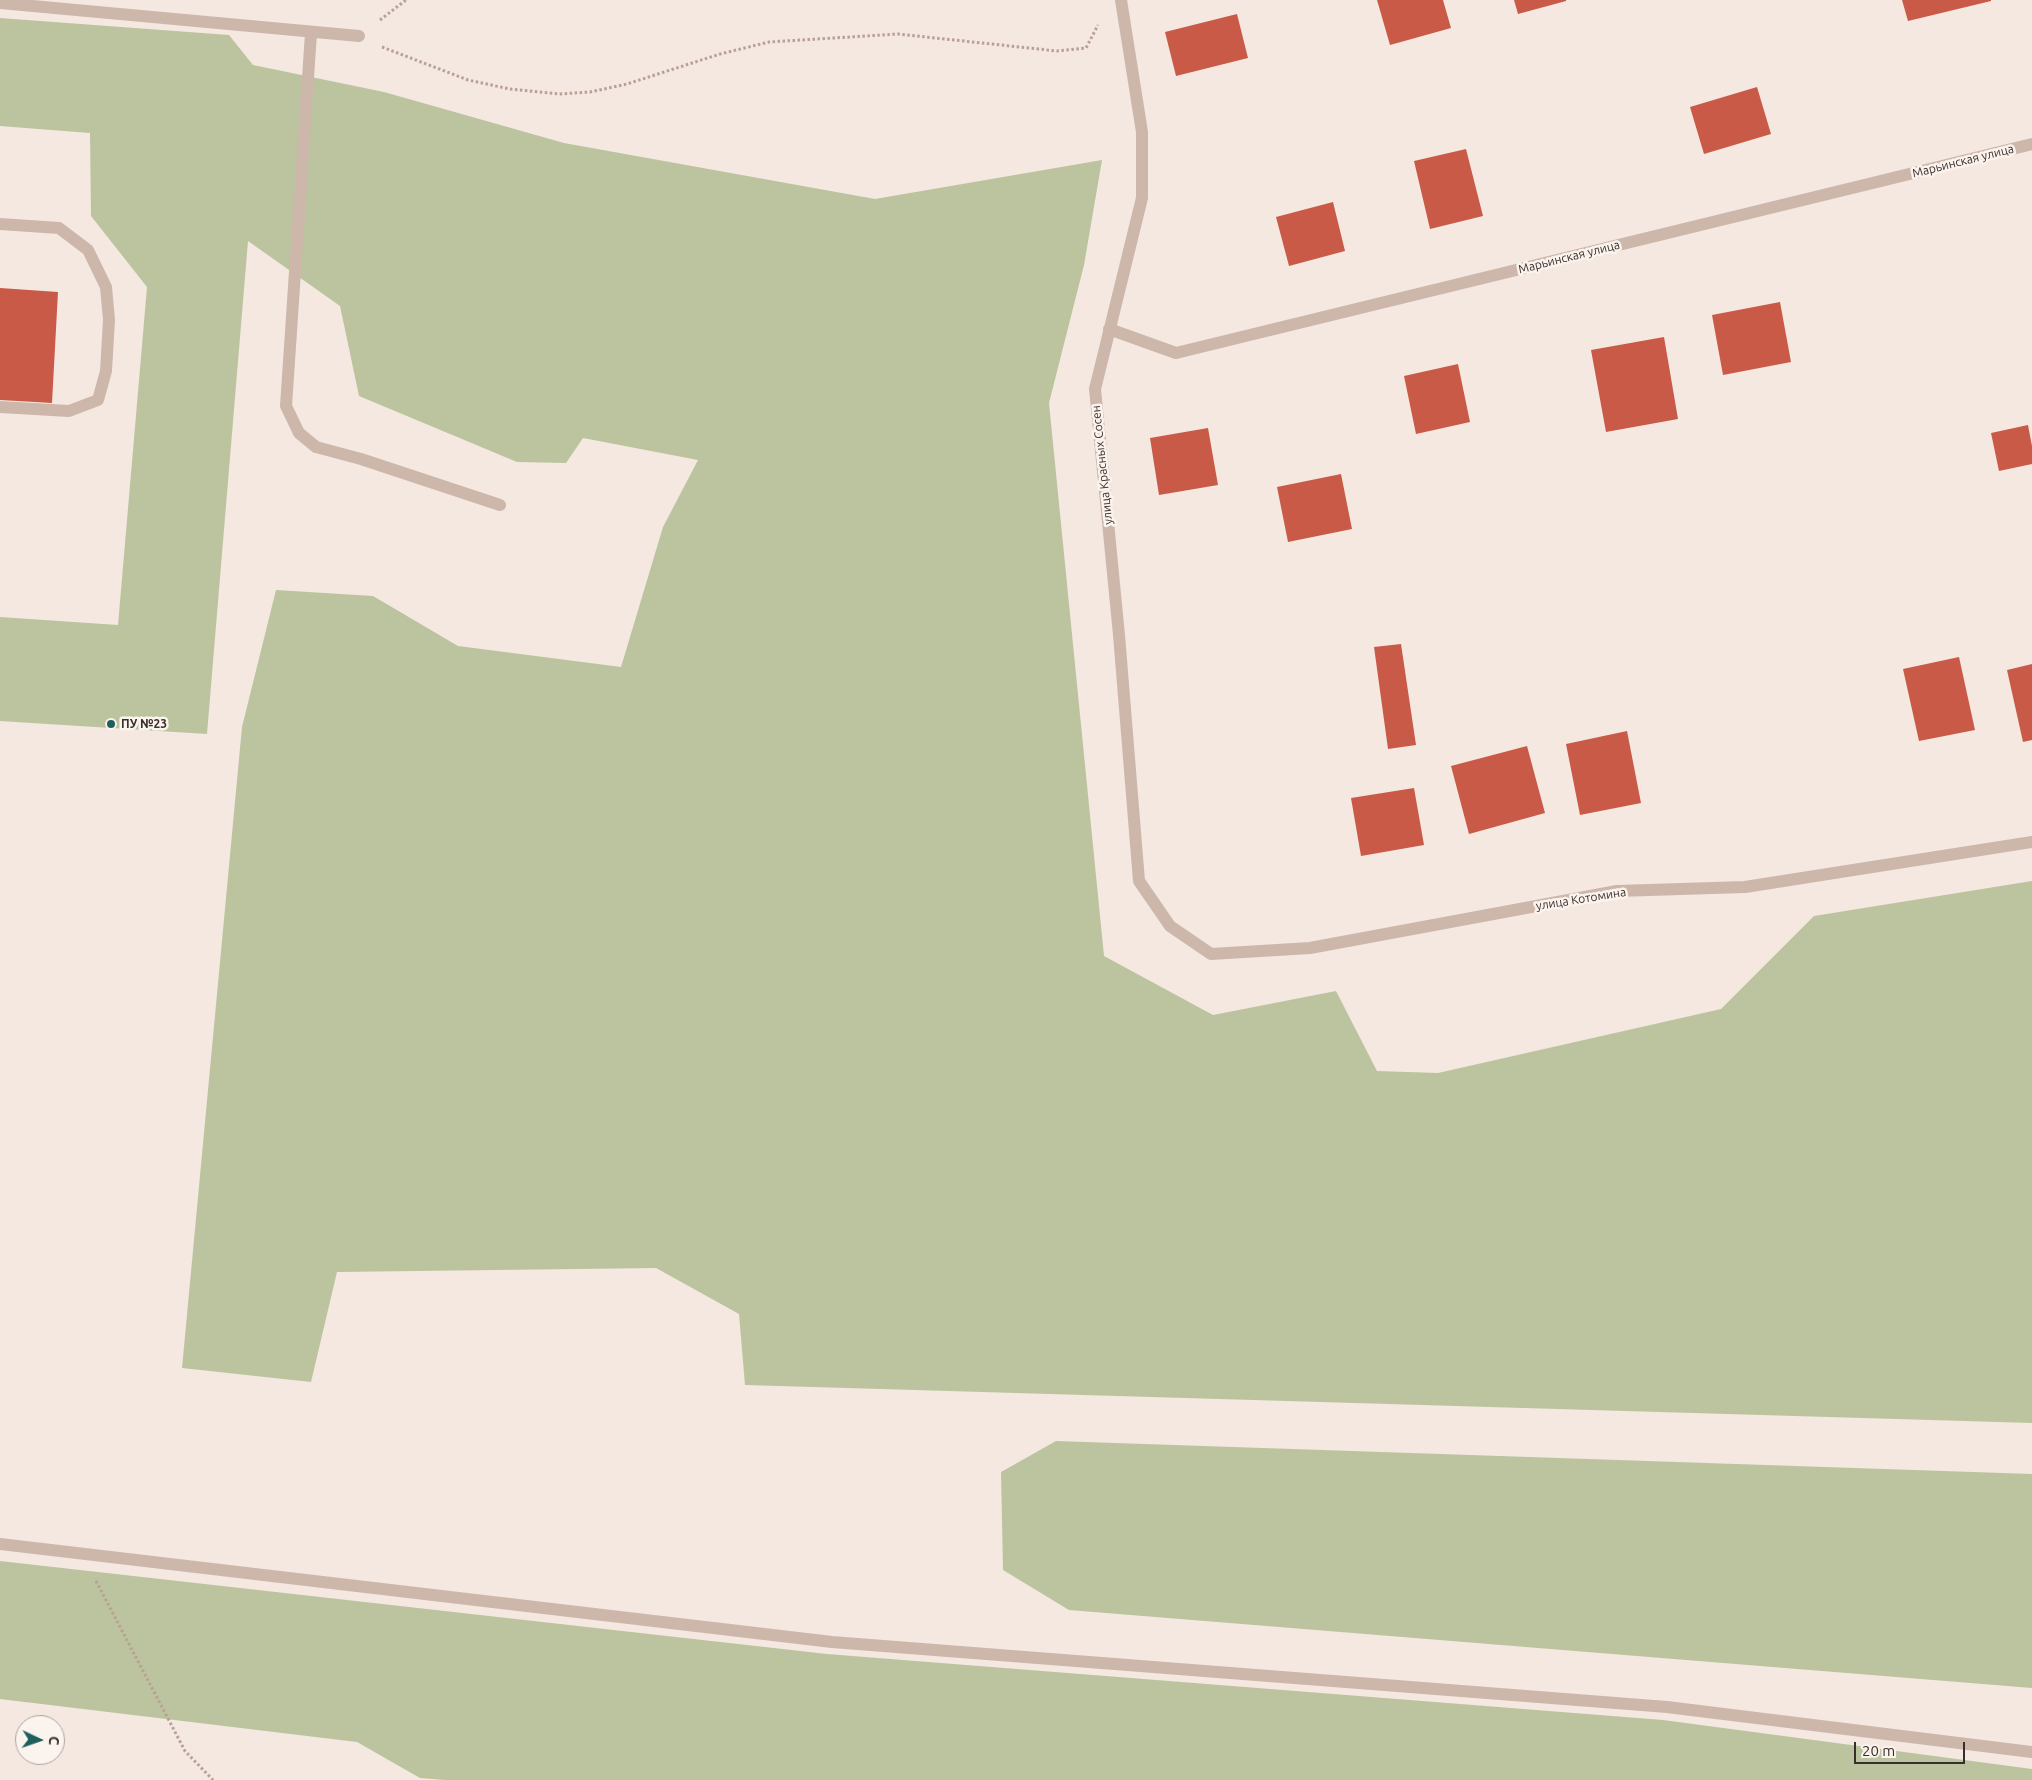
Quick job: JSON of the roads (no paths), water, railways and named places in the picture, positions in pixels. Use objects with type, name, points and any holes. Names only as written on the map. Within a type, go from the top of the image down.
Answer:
[{"type":"street","name":"улица Красных Сосен","points":[[1121,0],[1142,132],[1142,198],[1095,389],[1119,635],[1139,881],[1170,926]]},
{"type":"street","points":[[0,2],[311,33],[359,36]]},
{"type":"street","points":[[311,33],[286,406],[299,433],[316,447],[370,462],[500,505]]},
{"type":"street","name":"Марьинская улица","points":[[1109,330],[1176,353],[2032,144]]},
{"type":"street","points":[[0,224],[59,228],[88,250],[106,287],[109,320],[106,371],[98,400],[69,411],[0,407]]},
{"type":"street","name":"улица Котомина","points":[[1170,926],[1212,954],[1310,948],[1617,891],[1745,887],[2032,842]]},
{"type":"street","points":[[0,1544],[832,1642],[1667,1707],[2032,1752]]},
{"type":"place","name":"ПУ №23","points":[[111,724]]}]
